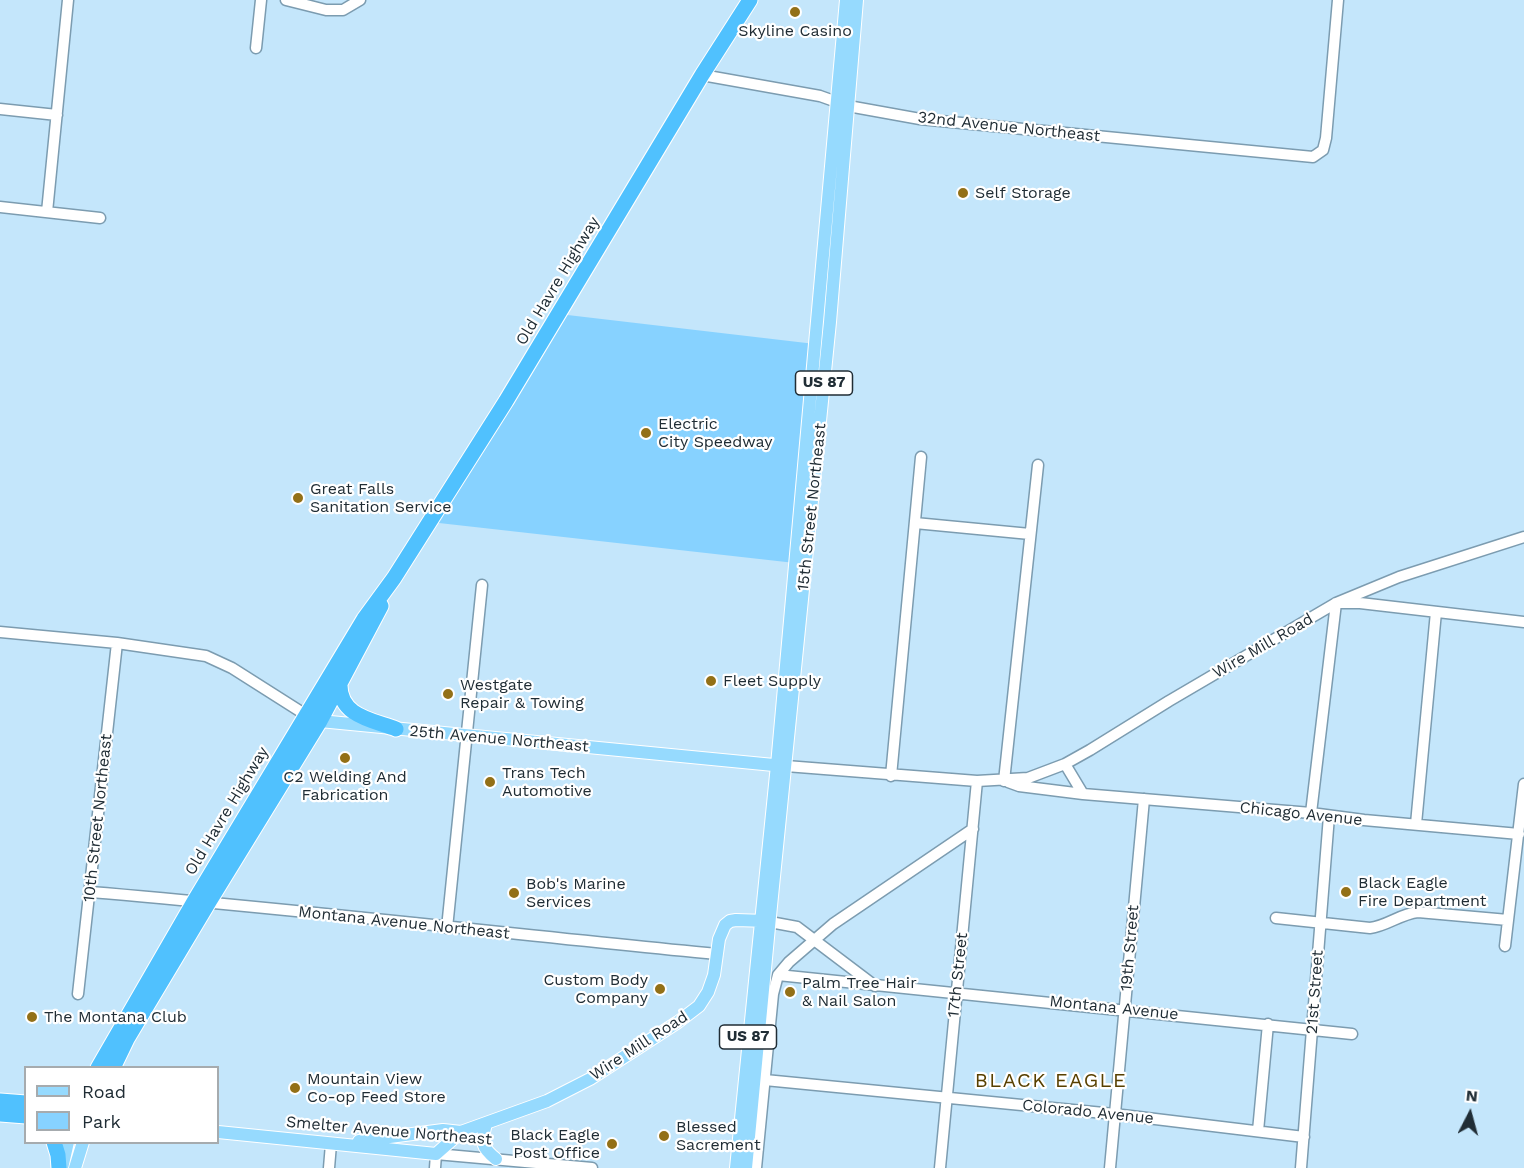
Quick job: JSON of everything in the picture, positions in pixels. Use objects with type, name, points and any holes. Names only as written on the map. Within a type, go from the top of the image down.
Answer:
[{"type":"highway","name":"Old Havre Highway","points":[[99,1066],[313,718],[364,619],[394,578],[511,393],[702,75],[750,0]]},
{"type":"highway","name":"Old Havre Highway","points":[[313,718],[340,684],[394,578]]},
{"type":"highway","points":[[340,684],[342,701],[351,711],[396,729]]},
{"type":"highway","name":"Old Havre Highway","points":[[114,1066],[202,901]]},
{"type":"highway","points":[[0,1101],[23,1113]]},
{"type":"highway","points":[[0,1114],[23,1113]]},
{"type":"highway","points":[[54,1144],[60,1168]]},
{"type":"main road","name":"15th Street Northeast","points":[[843,104],[846,0]]},
{"type":"main road","name":"15th Street Northeast","points":[[765,921],[843,104],[857,0]]},
{"type":"main road","name":"25th Avenue Northeast","points":[[313,718],[396,729],[781,765]]},
{"type":"main road","name":"Wire Mill Road","points":[[436,1154],[461,1132],[548,1101],[590,1078],[691,1013],[699,1006],[708,992],[714,975],[719,939],[725,925],[736,920],[765,921]]},
{"type":"main road","name":"US 87","points":[[736,1168],[765,921]]},
{"type":"main road","name":"US 87","points":[[746,1168],[765,921]]},
{"type":"main road","points":[[486,1124],[483,1143],[486,1150],[496,1159]]},
{"type":"main road","points":[[331,1144],[443,1130],[461,1132]]},
{"type":"main road","name":"Smelter Avenue Northeast","points":[[219,1132],[436,1154]]},
{"type":"main road","points":[[60,1168],[68,1144]]},
{"type":"main road","points":[[75,1168],[83,1144]]},
{"type":"street","points":[[47,212],[68,0]]},
{"type":"street","points":[[256,48],[261,0]]},
{"type":"street","points":[[286,0],[326,10],[343,10],[356,3]]},
{"type":"street","name":"32nd Avenue Northeast","points":[[702,75],[820,96],[843,104],[944,121],[1304,157],[1319,154],[1323,150],[1326,138],[1338,0]]},
{"type":"street","points":[[0,109],[57,115]]},
{"type":"street","points":[[0,207],[100,218]]},
{"type":"street","points":[[891,776],[921,457]]},
{"type":"street","points":[[1010,780],[1030,534],[1038,465]]},
{"type":"street","points":[[915,524],[1030,534]]},
{"type":"street","name":"Wire Mill Road","points":[[1010,780],[1028,777],[1065,764],[1336,603],[1399,577],[1524,537]]},
{"type":"street","points":[[447,928],[482,585]]},
{"type":"street","points":[[1311,813],[1336,603],[1360,603],[1524,622]]},
{"type":"street","points":[[1416,824],[1436,612]]},
{"type":"street","name":"25th Avenue Northeast","points":[[0,632],[117,643],[206,656],[241,674],[313,718]]},
{"type":"street","name":"10th Street Northeast","points":[[78,993],[117,643]]},
{"type":"street","points":[[1065,764],[1083,794]]},
{"type":"street","name":"25th Avenue Northeast","points":[[781,765],[891,776],[977,781],[1010,780]]},
{"type":"street","name":"Chicago Avenue","points":[[1010,780],[1019,786],[1083,794],[1311,813],[1519,834]]},
{"type":"street","name":"17th Street","points":[[940,1168],[977,781]]},
{"type":"street","points":[[1505,946],[1524,784]]},
{"type":"street","name":"19th Street","points":[[1110,1168],[1144,799]]},
{"type":"street","name":"21st Street","points":[[1301,1168],[1329,816]]},
{"type":"street","points":[[756,1168],[773,994],[778,975],[789,962],[833,924],[973,829]]},
{"type":"street","name":"Montana Avenue Northeast","points":[[90,891],[717,954]]},
{"type":"street","points":[[1276,918],[1370,928],[1379,927],[1408,913],[1418,912],[1508,920]]},
{"type":"street","name":"Wire Mill Road","points":[[765,921],[797,927],[816,940]]},
{"type":"street","points":[[816,940],[875,986]]},
{"type":"street","name":"Montana Avenue","points":[[778,975],[1352,1034]]},
{"type":"street","points":[[1258,1131],[1268,1024]]},
{"type":"street","name":"Colorado Avenue","points":[[765,1080],[1114,1114],[1304,1137]]},
{"type":"street","points":[[329,1168],[331,1144]]},
{"type":"street","points":[[435,1168],[436,1154]]},
{"type":"street","name":"Smelter Avenue Northeast","points":[[436,1154],[545,1166],[592,1168]]},
{"type":"green space","name":"Electric City Speedway","points":[[559,314],[815,344],[795,563],[430,522]]},
{"type":"place","name":"Skyline Casino","points":[[795,12]]},
{"type":"place","name":"Self Storage","points":[[963,193]]},
{"type":"place","name":"Electric City Speedway","points":[[646,433]]},
{"type":"place","name":"Great Falls Sanitation Service","points":[[298,498]]},
{"type":"place","name":"Fleet Supply","points":[[711,681]]},
{"type":"place","name":"Westgate Repair & Towing","points":[[448,694]]},
{"type":"place","name":"C2 Welding And Fabrication","points":[[345,758]]},
{"type":"place","name":"Trans Tech Automotive","points":[[490,782]]},
{"type":"place","name":"Black Eagle Fire Department","points":[[1346,892]]},
{"type":"place","name":"Bob's Marine Services","points":[[514,893]]},
{"type":"place","name":"Custom Body Company","points":[[660,989]]},
{"type":"place","name":"Palm Tree Hair & Nail Salon","points":[[790,992]]},
{"type":"place","name":"The Montana Club","points":[[32,1017]]},
{"type":"place","name":"Mountain View Co-op Feed Store","points":[[295,1088]]},
{"type":"place","name":"Blessed Sacrement","points":[[664,1136]]},
{"type":"place","name":"Black Eagle Post Office","points":[[612,1144]]},
{"type":"district","name":"BLACK EAGLE","points":[[1051,1081]]}]
